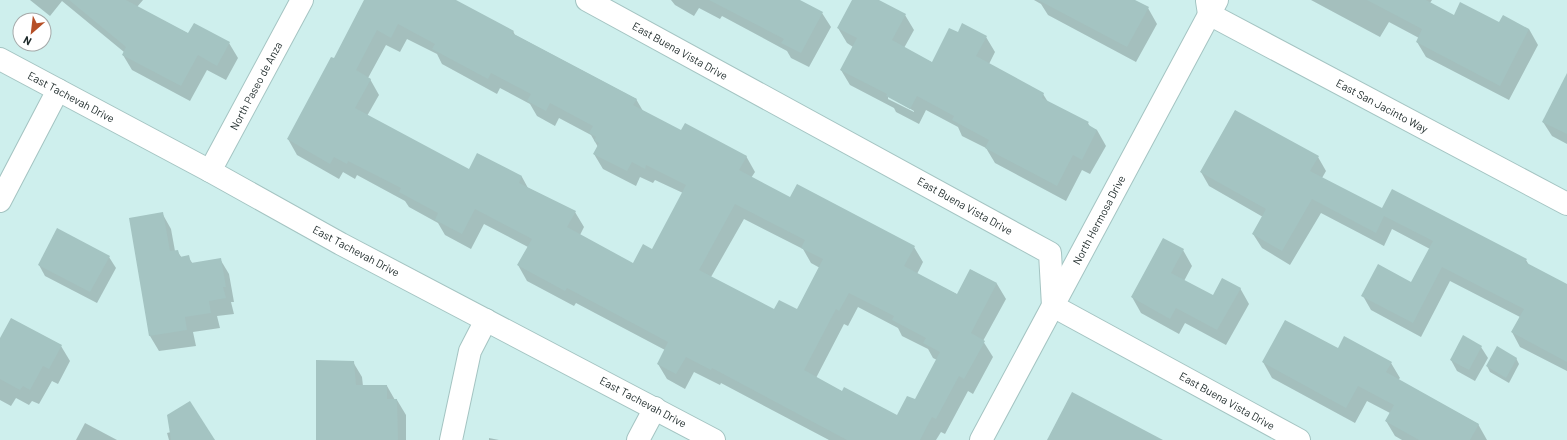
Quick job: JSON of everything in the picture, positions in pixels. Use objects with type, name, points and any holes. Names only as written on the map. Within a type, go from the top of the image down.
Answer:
[{"type":"street","name":"North Paseo de Anza","points":[[210,171],[302,0]]},
{"type":"street","name":"East Buena Vista Drive","points":[[587,0],[1050,253],[1053,306],[1299,440]]},
{"type":"street","name":"North Hermosa Drive","points":[[981,440],[1211,5]]},
{"type":"street","name":"East San Jacinto Way","points":[[1211,5],[1567,204]]},
{"type":"street","name":"East Tachevah Drive","points":[[0,59],[210,171],[341,244],[714,440]]},
{"type":"street","points":[[0,201],[58,90]]},
{"type":"street","points":[[452,440],[470,351],[486,320]]},
{"type":"street","points":[[638,440],[655,408]]},
{"type":"building","points":[[69,0],[126,0],[188,33],[194,23],[230,42],[217,66],[198,55],[181,86],[122,55],[126,47]]},
{"type":"building","points":[[364,0],[456,0],[514,31],[512,33],[637,99],[633,105],[681,130],[685,123],[747,156],[739,170],[790,197],[797,184],[915,246],[904,266],[957,294],[970,269],[997,283],[971,333],[985,341],[964,379],[959,376],[936,419],[932,417],[920,440],[847,440],[712,368],[711,370],[686,357],[676,374],[657,364],[668,342],[567,288],[565,291],[517,265],[532,239],[475,209],[462,234],[435,220],[438,213],[399,192],[401,188],[348,161],[347,164],[334,157],[330,164],[287,139],[331,57],[334,58]],"holes":[[[398,24],[435,44],[432,49],[488,79],[491,73],[531,94],[527,101],[546,111],[550,103],[593,126],[589,133],[596,137],[594,141],[599,143],[593,154],[627,171],[632,162],[645,169],[646,165],[686,185],[652,249],[643,244],[633,263],[567,227],[576,211],[519,183],[522,176],[477,153],[469,169],[355,108],[371,79],[356,70],[377,30],[391,38]],[[735,204],[805,240],[801,248],[823,259],[797,309],[779,300],[774,309],[699,270]],[[849,293],[894,316],[892,320],[926,338],[923,343],[940,352],[915,399],[907,396],[897,415],[844,387],[842,391],[804,370],[836,309],[839,311]]]},
{"type":"building","points":[[709,0],[800,0],[823,12],[801,53],[781,43],[784,39]]},
{"type":"building","points":[[852,0],[879,0],[906,14],[892,40],[932,62],[949,28],[958,32],[962,23],[987,36],[976,56],[1044,93],[1042,98],[1089,122],[1087,124],[1097,130],[1082,160],[1073,155],[1057,186],[985,148],[989,140],[952,120],[954,116],[917,96],[910,109],[886,96],[887,94],[840,70],[857,38],[837,28]]},
{"type":"building","points":[[1038,0],[1135,0],[1149,7],[1127,47]]},
{"type":"building","points":[[1367,0],[1426,0],[1454,15],[1460,2],[1499,22],[1503,15],[1529,29],[1500,86],[1416,42],[1422,29]]},
{"type":"building","points":[[1567,73],[1567,134],[1542,122]]},
{"type":"building","points":[[1235,110],[1319,156],[1310,171],[1382,208],[1392,189],[1527,259],[1525,262],[1567,284],[1567,362],[1511,332],[1524,309],[1442,267],[1413,323],[1361,296],[1378,264],[1411,282],[1433,241],[1384,216],[1376,233],[1312,199],[1282,251],[1252,234],[1266,209],[1200,172]]},
{"type":"building","points":[[163,212],[170,251],[178,250],[180,257],[189,255],[191,263],[221,258],[226,287],[223,287],[226,298],[209,301],[211,313],[185,317],[187,330],[149,336],[129,218]]},
{"type":"building","points":[[57,228],[110,256],[90,292],[38,265]]},
{"type":"building","points":[[1163,238],[1184,249],[1171,273],[1213,295],[1222,278],[1241,288],[1217,330],[1176,308],[1170,319],[1131,297]]},
{"type":"building","points":[[11,318],[62,345],[49,369],[43,366],[30,390],[23,386],[20,390],[0,379],[0,338]]},
{"type":"building","points":[[1285,320],[1338,348],[1344,336],[1392,362],[1386,372],[1479,424],[1470,440],[1419,440],[1385,421],[1394,405],[1358,386],[1346,408],[1262,362]]},
{"type":"building","points":[[1463,335],[1482,346],[1469,370],[1450,360]]},
{"type":"building","points":[[1497,346],[1517,358],[1506,378],[1486,366]]},
{"type":"building","points":[[316,360],[354,361],[356,385],[387,385],[387,399],[397,399],[398,440],[316,440]]},
{"type":"building","points":[[1072,392],[1163,440],[1047,440]]},
{"type":"building","points":[[190,401],[215,440],[171,440],[167,415]]}]
